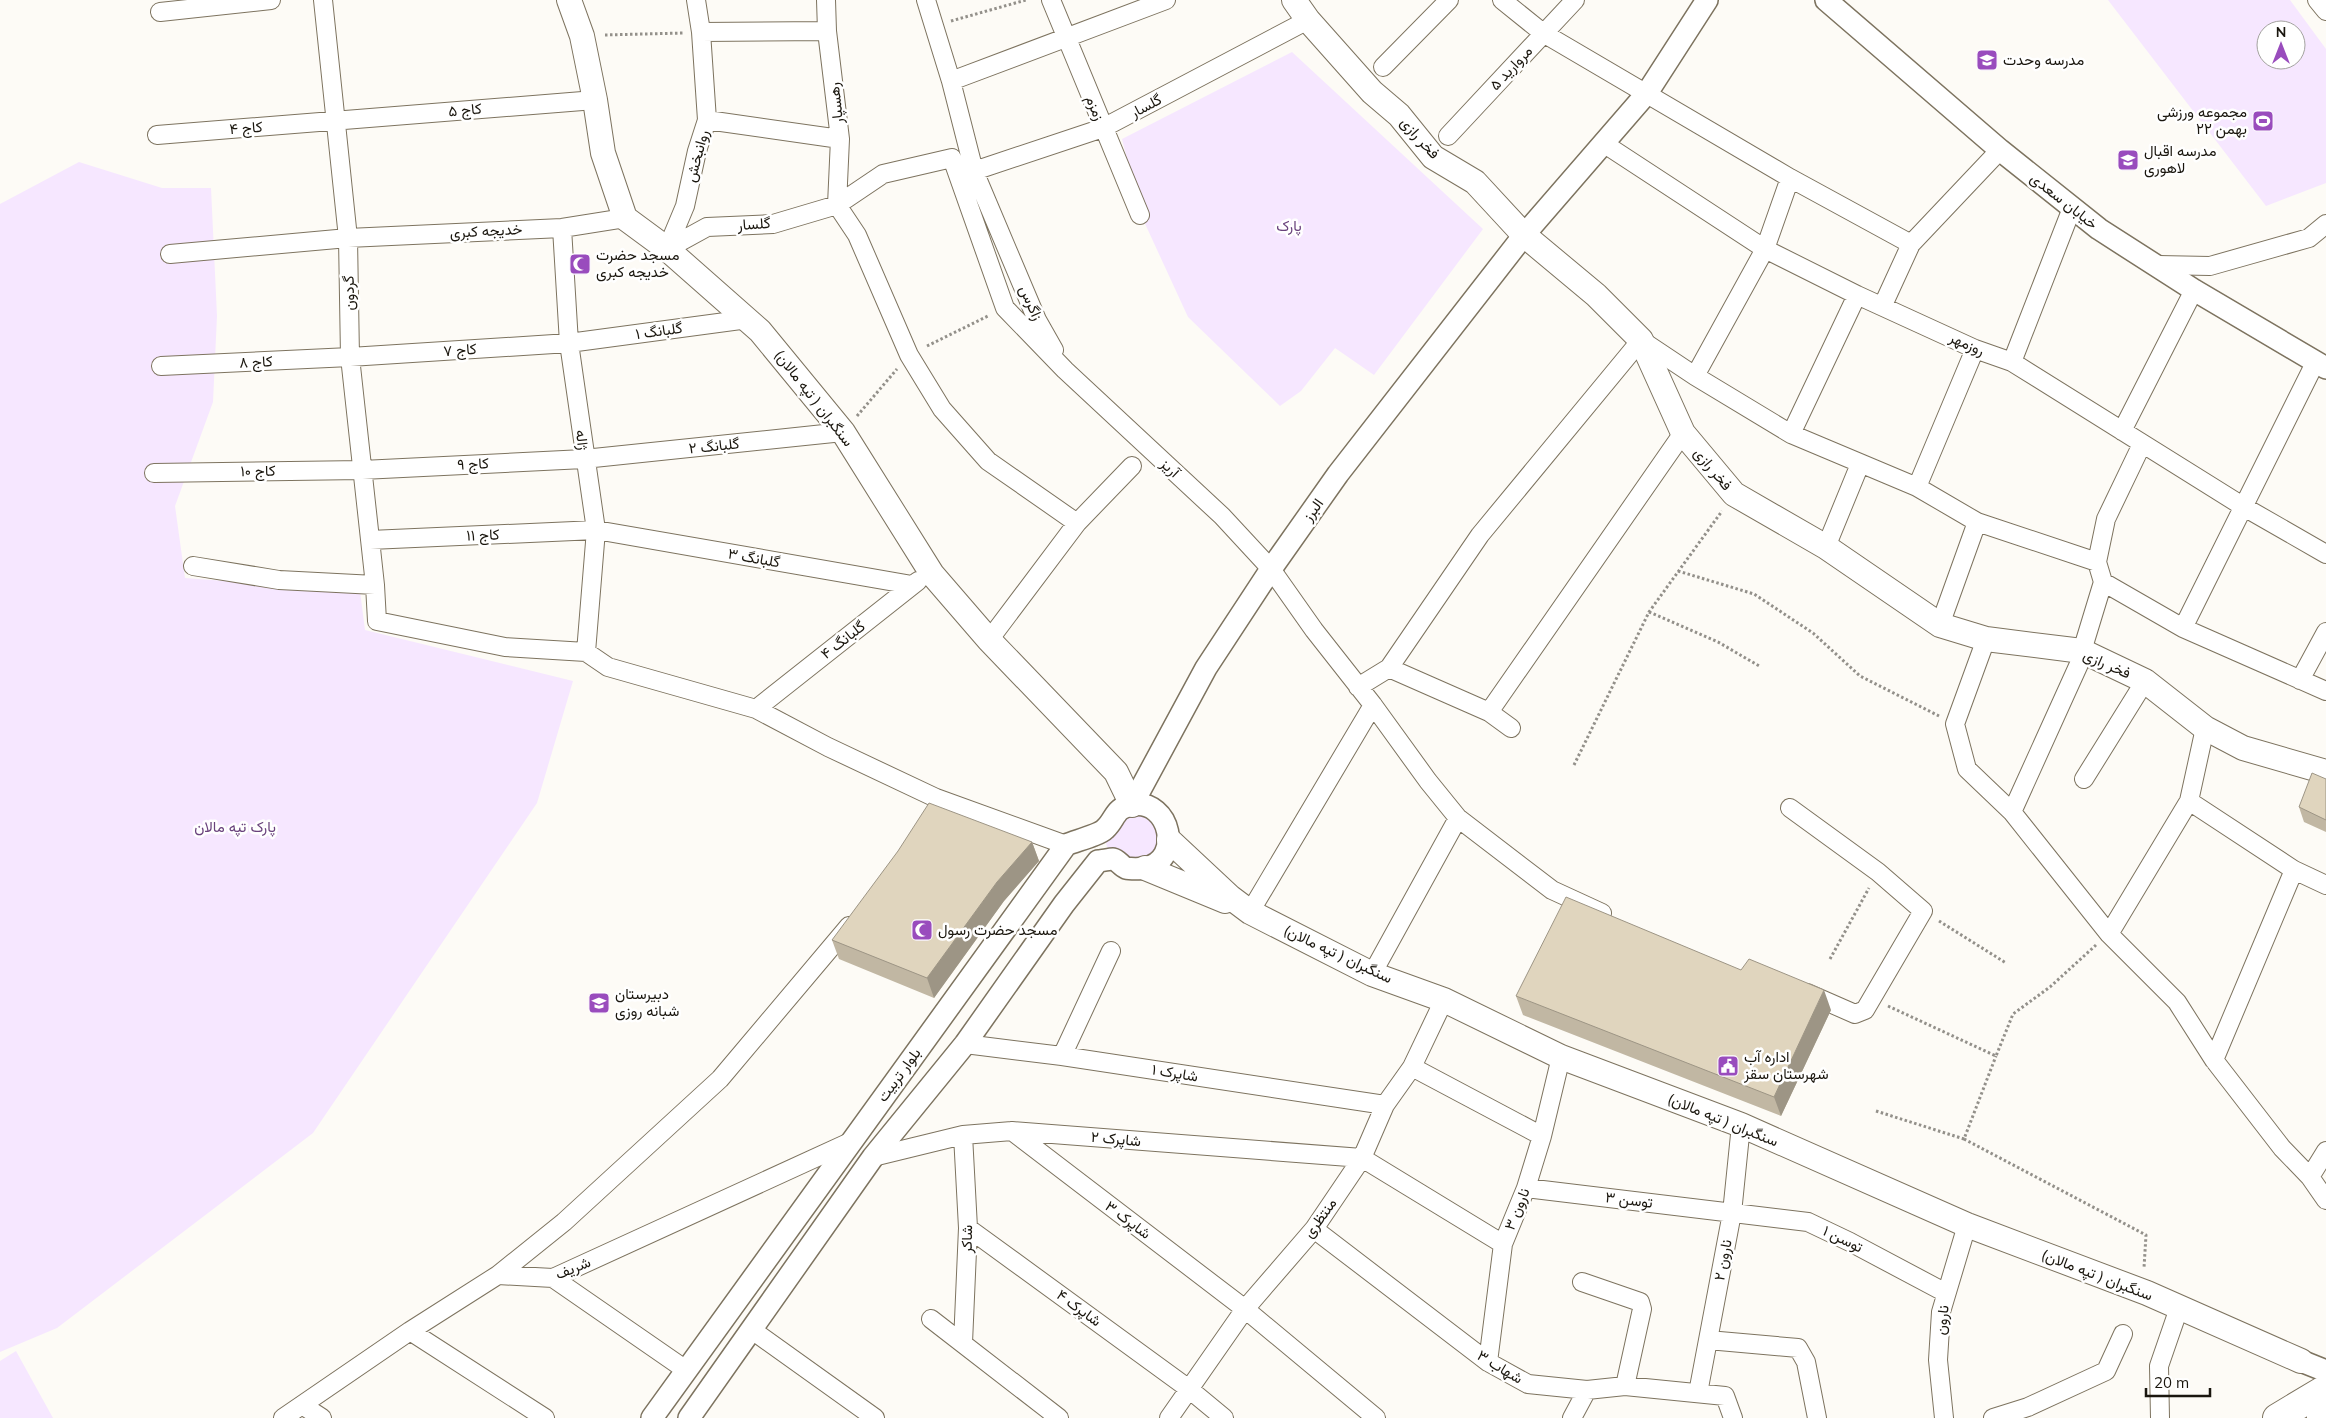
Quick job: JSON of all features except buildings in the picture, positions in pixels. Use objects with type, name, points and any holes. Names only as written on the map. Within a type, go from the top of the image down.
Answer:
[{"type":"main road","points":[[569,0],[582,36],[603,153],[624,218]]},
{"type":"main road","name":"فخر رازی","points":[[1294,0],[1308,20],[1372,92],[1399,115],[1433,157],[1475,182],[1524,235],[1596,295],[1641,340],[1683,432],[1734,494],[1826,547],[1940,624],[1986,639],[2083,652],[2145,681],[2205,728],[2243,748],[2326,772]]},
{"type":"main road","name":"سنگبران ( تپه مالان)","points":[[624,218],[667,249],[748,319],[844,432],[922,580],[989,640],[1116,772],[1132,805]]},
{"type":"main road","name":"سنگبران ( تپه مالان)","points":[[1169,840],[1250,912],[1372,974],[1444,1000],[1560,1057],[1741,1125],[1967,1225],[2146,1293],[2301,1361]]},
{"type":"main road","points":[[1145,868],[1250,912]]},
{"type":"main road","points":[[2277,1418],[2325,1392]]},
{"type":"main road","points":[[2321,1418],[2325,1392]]},
{"type":"street","points":[[160,12],[271,0]]},
{"type":"street","name":"گردون","points":[[323,0],[348,238],[350,357],[375,585],[377,621],[505,647],[586,652]]},
{"type":"street","name":"روانبخش","points":[[667,249],[684,206],[697,151],[707,120],[701,32],[696,0]]},
{"type":"street","name":"رهسپار","points":[[826,0],[827,31],[840,139],[837,206]]},
{"type":"street","name":"زاگرس","points":[[926,0],[951,81],[974,171],[1037,320],[1065,370]]},
{"type":"street","name":"زمزم","points":[[1051,0],[1140,215]]},
{"type":"street","points":[[951,81],[1166,0]]},
{"type":"street","points":[[1383,68],[1449,0]]},
{"type":"street","points":[[1502,0],[1543,33],[1790,178],[1911,244]]},
{"type":"street","name":"مروارید ۵","points":[[1448,136],[1575,0]]},
{"type":"street","name":"البرز","points":[[1132,805],[1206,668],[1271,569],[1338,474],[1524,235],[1647,93],[1708,0]]},
{"type":"street","name":"خیابان سعدی","points":[[1826,0],[2000,150],[2099,229],[2158,265],[2194,290],[2321,366]]},
{"type":"street","points":[[2317,0],[2326,12]]},
{"type":"street","name":"گلسار","points":[[974,171],[1103,128],[1308,20]]},
{"type":"street","points":[[701,32],[827,31]]},
{"type":"street","name":"کاج ۵","points":[[336,121],[595,100]]},
{"type":"street","points":[[707,120],[840,139]]},
{"type":"street","name":"کاج ۴","points":[[157,134],[336,121]]},
{"type":"street","name":"روزمهر","points":[[1603,143],[1765,249],[1857,295],[1883,305],[1975,349],[2012,362],[2244,507],[2326,554]]},
{"type":"street","points":[[1883,305],[1911,244],[2000,150]]},
{"type":"street","name":"زاگرس","points":[[952,158],[1005,308],[1065,370]]},
{"type":"street","name":"گلسار","points":[[667,249],[707,227],[773,224],[837,206],[883,174],[952,158]]},
{"type":"street","points":[[1695,376],[1765,249],[1790,178]]},
{"type":"street","points":[[837,206],[857,235],[909,355],[942,409],[988,461],[1078,523]]},
{"type":"street","points":[[2012,362],[2072,208]]},
{"type":"street","name":"خدیجه کبری","points":[[170,254],[348,238],[562,228],[624,218]]},
{"type":"street","points":[[2158,265],[2210,266],[2309,238],[2326,224]]},
{"type":"street","name":"ژاله","points":[[562,228],[569,343],[584,459],[596,530],[586,652]]},
{"type":"street","points":[[2122,432],[2194,290]]},
{"type":"street","points":[[1791,434],[1857,295]]},
{"type":"street","name":"گلبانگ ۱","points":[[569,343],[748,319]]},
{"type":"street","points":[[1358,687],[1388,668],[1480,535],[1641,340],[1695,376],[1791,434],[1917,487],[1976,522],[2096,562]]},
{"type":"street","name":"کاج ۷","points":[[350,357],[569,343]]},
{"type":"street","points":[[1917,487],[1975,349]]},
{"type":"street","name":"کاج ۸","points":[[161,366],[350,357]]},
{"type":"street","points":[[2183,628],[2244,507],[2321,366]]},
{"type":"street","name":"آریز","points":[[1065,370],[1222,516],[1271,569],[1358,687],[1374,705],[1428,781],[1458,818],[1552,890],[1620,921]]},
{"type":"street","name":"گلبانگ ۲","points":[[584,459],[844,432]]},
{"type":"street","points":[[1489,712],[1683,432]]},
{"type":"street","points":[[2012,812],[2083,652],[2103,582],[2096,562],[2106,519],[2142,444]]},
{"type":"street","name":"کاج ۹","points":[[362,470],[584,459]]},
{"type":"street","points":[[1826,547],[1860,464]]},
{"type":"street","points":[[989,640],[1078,523],[1132,466]]},
{"type":"street","name":"کاج ۱۰","points":[[154,473],[362,470]]},
{"type":"street","points":[[1940,624],[1976,522]]},
{"type":"street","name":"گلبانگ ۳","points":[[596,530],[922,580]]},
{"type":"street","name":"کاج ۱۱","points":[[370,540],[596,530]]},
{"type":"street","points":[[193,566],[279,580],[375,585]]},
{"type":"street","name":"گلبانگ ۴","points":[[756,709],[922,580]]},
{"type":"street","points":[[2103,582],[2183,628],[2326,691]]},
{"type":"street","points":[[2300,680],[2326,632]]},
{"type":"street","points":[[1986,639],[1956,724],[1967,769],[2012,812],[2109,934],[2177,1002],[2214,1060],[2282,1148],[2310,1177],[2326,1200]]},
{"type":"street","points":[[586,652],[608,667],[756,709],[828,747],[936,798],[1066,845],[1105,829]]},
{"type":"street","points":[[1388,668],[1489,712],[1511,728]]},
{"type":"street","points":[[2084,779],[2145,681]]},
{"type":"street","points":[[1250,912],[1374,705]]},
{"type":"street","points":[[2109,934],[2189,802],[2205,728]]},
{"type":"street","points":[[927,814],[936,798]]},
{"type":"street","points":[[2189,802],[2294,870],[2326,885]]},
{"type":"street","points":[[1132,805],[1143,805],[1161,815],[1170,835],[1164,855],[1156,863],[1145,868],[1126,868],[1114,859],[1106,848],[1105,829],[1115,813],[1132,805]]},
{"type":"street","points":[[1790,808],[1878,872],[1922,911],[1865,1010],[1855,1014],[1795,988]]},
{"type":"street","points":[[1372,974],[1458,818]]},
{"type":"street","name":"بلوار تربیت","points":[[652,1418],[1066,845]]},
{"type":"street","name":"بلوار تربیت","points":[[689,1418],[873,1157],[965,1044],[1064,904],[1098,861],[1114,859]]},
{"type":"street","points":[[2214,1060],[2294,870]]},
{"type":"street","points":[[283,1418],[410,1331],[498,1275],[564,1222],[720,1079],[860,913]]},
{"type":"street","points":[[1062,1056],[1111,951]]},
{"type":"street","name":"منتظری","points":[[1169,1418],[1245,1309],[1314,1229],[1362,1158],[1385,1105],[1412,1067],[1444,1000]]},
{"type":"street","name":"شاپرک ۱","points":[[965,1044],[1062,1056],[1385,1105]]},
{"type":"street","name":"نارون ۳","points":[[1488,1362],[1503,1244],[1526,1188],[1542,1136],[1560,1057]]},
{"type":"street","points":[[1412,1067],[1542,1136]]},
{"type":"street","name":"نارون ۲","points":[[1698,1392],[1732,1213],[1741,1125]]},
{"type":"street","name":"شاپرک ۲","points":[[873,1157],[963,1135],[1012,1131],[1362,1158]]},
{"type":"street","name":"شاپرک ۳","points":[[1012,1131],[1245,1309],[1376,1418]]},
{"type":"street","name":"شاکر","points":[[963,1135],[968,1228],[963,1343]]},
{"type":"street","name":"شریف","points":[[498,1275],[554,1278],[850,1142]]},
{"type":"street","points":[[2310,1177],[2326,1151]]},
{"type":"street","points":[[1362,1158],[1503,1244]]},
{"type":"street","name":"توسن ۳","points":[[1526,1188],[1732,1213]]},
{"type":"street","name":"توسن ۱","points":[[1732,1213],[1808,1222],[1946,1293]]},
{"type":"street","name":"نارون","points":[[1944,1418],[1938,1360],[1941,1312],[1967,1225]]},
{"type":"street","name":"شاپرک ۴","points":[[968,1228],[1189,1389],[1224,1418]]},
{"type":"street","name":"شهاب ۳","points":[[1314,1229],[1488,1362],[1528,1384],[1587,1390],[1625,1386],[1725,1396],[1733,1418]]},
{"type":"street","points":[[554,1278],[686,1370]]},
{"type":"street","points":[[1582,1282],[1640,1302],[1642,1309],[1625,1386]]},
{"type":"street","points":[[2160,1418],[2159,1366],[2179,1308]]},
{"type":"street","points":[[931,1319],[1059,1418]]},
{"type":"street","points":[[752,1330],[875,1418]]},
{"type":"street","points":[[410,1331],[545,1418]]},
{"type":"street","points":[[1993,1418],[2036,1403],[2106,1371],[2123,1334]]},
{"type":"street","points":[[1708,1340],[1798,1348],[1806,1362],[1817,1418]]},
{"type":"street","points":[[2301,1361],[2325,1392]]},
{"type":"street","points":[[1572,1418],[1587,1390]]},
{"type":"street","points":[[302,1405],[322,1418]]},
{"type":"path","points":[[934,26],[1026,0]]},
{"type":"path","points":[[582,36],[701,32]]},
{"type":"path","points":[[1574,765],[1649,612],[1734,494]]},
{"type":"path","points":[[1678,571],[1754,594],[1813,633],[1860,676],[1956,724]]},
{"type":"path","points":[[1649,612],[1718,642],[1761,667]]},
{"type":"path","points":[[1830,959],[1878,872]]},
{"type":"path","points":[[1922,911],[2006,963]]},
{"type":"path","points":[[1964,1139],[2013,1014],[2050,987],[2109,934]]},
{"type":"path","points":[[1872,998],[1996,1056]]},
{"type":"path","points":[[1876,1111],[1964,1139],[2146,1235],[2144,1274]]},
{"type":"green space","name":"مجموعه ورزشی ۲۲ بهمن","points":[[2108,0],[2290,0],[2305,20],[2256,20],[2256,70],[2306,70],[2306,22],[2326,49],[2326,183],[2266,206]]},
{"type":"green space","name":"پارک","points":[[1292,52],[1483,229],[1374,375],[1335,348],[1301,391],[1280,406],[1188,317],[1141,215],[1122,139]]},
{"type":"green space","name":"پارک تپه مالان","points":[[79,162],[162,188],[211,188],[217,316],[213,402],[175,506],[185,578],[360,591],[365,630],[573,681],[537,803],[313,1133],[57,1328],[0,1352],[0,204]]},
{"type":"green space","points":[[1115,813],[1161,815],[1157,863],[1114,859],[1107,846],[1106,836]]},
{"type":"green space","points":[[16,1351],[53,1418],[0,1418],[0,1361]]},
{"type":"place","name":"مدرسه وحدت","points":[[1987,60]]},
{"type":"place","name":"مجموعه ورزشی ۲۲ بهمن","points":[[2263,121]]},
{"type":"place","name":"مدرسه اقبال لاهوری","points":[[2128,160]]},
{"type":"place","name":"مسجد حضرت خدیجه کبری","points":[[580,264]]},
{"type":"place","name":"مسجد حضرت رسول","points":[[922,930]]},
{"type":"place","name":"دبیرستان شبانه روزی","points":[[599,1003]]},
{"type":"place","name":"اداره آب شهرستان سقز","points":[[1728,1066]]}]
